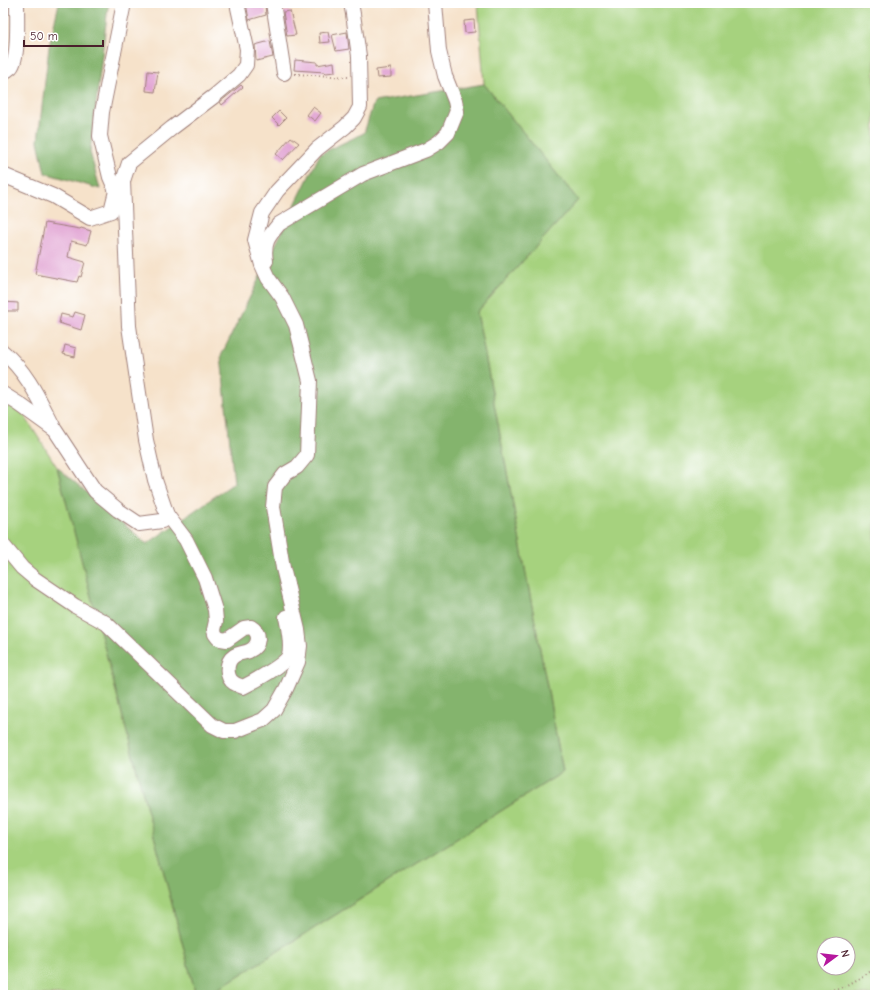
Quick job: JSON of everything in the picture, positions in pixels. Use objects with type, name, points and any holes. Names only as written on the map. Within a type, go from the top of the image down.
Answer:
[{"type":"street","points":[[3,72],[12,67],[15,58],[17,40],[17,3]]},
{"type":"street","points":[[124,3],[102,112],[100,136],[110,177],[119,186],[129,326],[146,440],[155,480],[166,515],[186,540],[205,578],[215,610],[216,621],[214,630],[218,638],[227,640],[244,628],[251,627],[255,629],[259,636],[258,643],[250,650],[233,656],[228,664],[228,675],[233,683],[243,686],[258,680],[289,656],[290,644],[286,616],[283,568],[274,507],[275,487],[285,474],[297,467],[307,455],[310,381],[296,325],[282,297],[268,278],[262,265],[255,240],[262,213],[277,191],[317,149],[354,118],[360,106],[359,56],[351,3]]},
{"type":"street","points":[[3,174],[53,196],[90,218],[111,211],[119,186],[129,163],[213,97],[238,75],[246,65],[247,49],[237,3]]},
{"type":"street","points":[[273,3],[284,74]]},
{"type":"street","points":[[268,278],[264,251],[266,243],[279,224],[363,174],[426,150],[439,142],[448,133],[457,111],[455,101],[445,76],[439,51],[435,3]]},
{"type":"street","points":[[3,352],[14,361],[26,376],[55,430],[95,491],[118,510],[139,524],[162,521],[166,515]]},
{"type":"street","points":[[3,394],[55,430]]},
{"type":"street","points":[[3,546],[35,580],[75,606],[106,623],[212,725],[224,731],[235,731],[248,727],[262,720],[274,710],[286,689],[298,662],[300,646],[298,630],[283,568]]},
{"type":"path","points":[[284,74],[353,77],[360,81]]},
{"type":"path","points":[[814,995],[846,986],[875,970]]},
{"type":"green space","points":[[59,3],[110,3],[108,7],[90,152],[100,189],[45,173],[38,141],[49,47]]},
{"type":"green space","points":[[478,3],[875,3],[875,995],[208,995],[563,772],[477,312],[578,200],[484,84]]},
{"type":"green space","points":[[484,84],[578,200],[477,312],[563,772],[208,995],[196,995],[57,467],[147,544],[234,483],[221,356],[320,154],[364,133],[374,102]]},
{"type":"green space","points":[[3,393],[12,396],[57,467],[196,995],[3,995]]},
{"type":"building","points":[[246,3],[265,3],[266,15],[249,20]]},
{"type":"building","points":[[290,11],[296,35],[287,36],[283,12]]},
{"type":"building","points":[[474,20],[475,32],[465,33],[464,21]]},
{"type":"building","points":[[328,32],[330,42],[320,43],[319,33]]},
{"type":"building","points":[[347,32],[349,49],[336,51],[332,35]]},
{"type":"building","points":[[270,41],[273,57],[256,61],[255,45]]},
{"type":"building","points":[[295,60],[317,62],[317,65],[334,62],[335,72],[326,73],[294,70]]},
{"type":"building","points":[[391,68],[391,77],[377,78],[376,70]]},
{"type":"building","points":[[148,71],[158,72],[155,92],[146,91]]},
{"type":"building","points":[[241,85],[243,87],[222,105],[220,102]]},
{"type":"building","points":[[313,107],[321,113],[315,121],[307,115]]},
{"type":"building","points":[[279,111],[286,118],[279,125],[272,118]]},
{"type":"building","points":[[291,137],[299,143],[283,160],[276,154]]},
{"type":"building","points":[[45,223],[81,228],[91,231],[87,245],[71,241],[68,257],[85,262],[81,277],[79,276],[77,282],[35,274]]},
{"type":"building","points":[[4,302],[18,303],[18,311],[4,311]]},
{"type":"building","points":[[75,312],[85,315],[81,330],[59,323],[61,314],[73,317]]},
{"type":"building","points":[[65,345],[76,348],[75,357],[63,354]]}]
